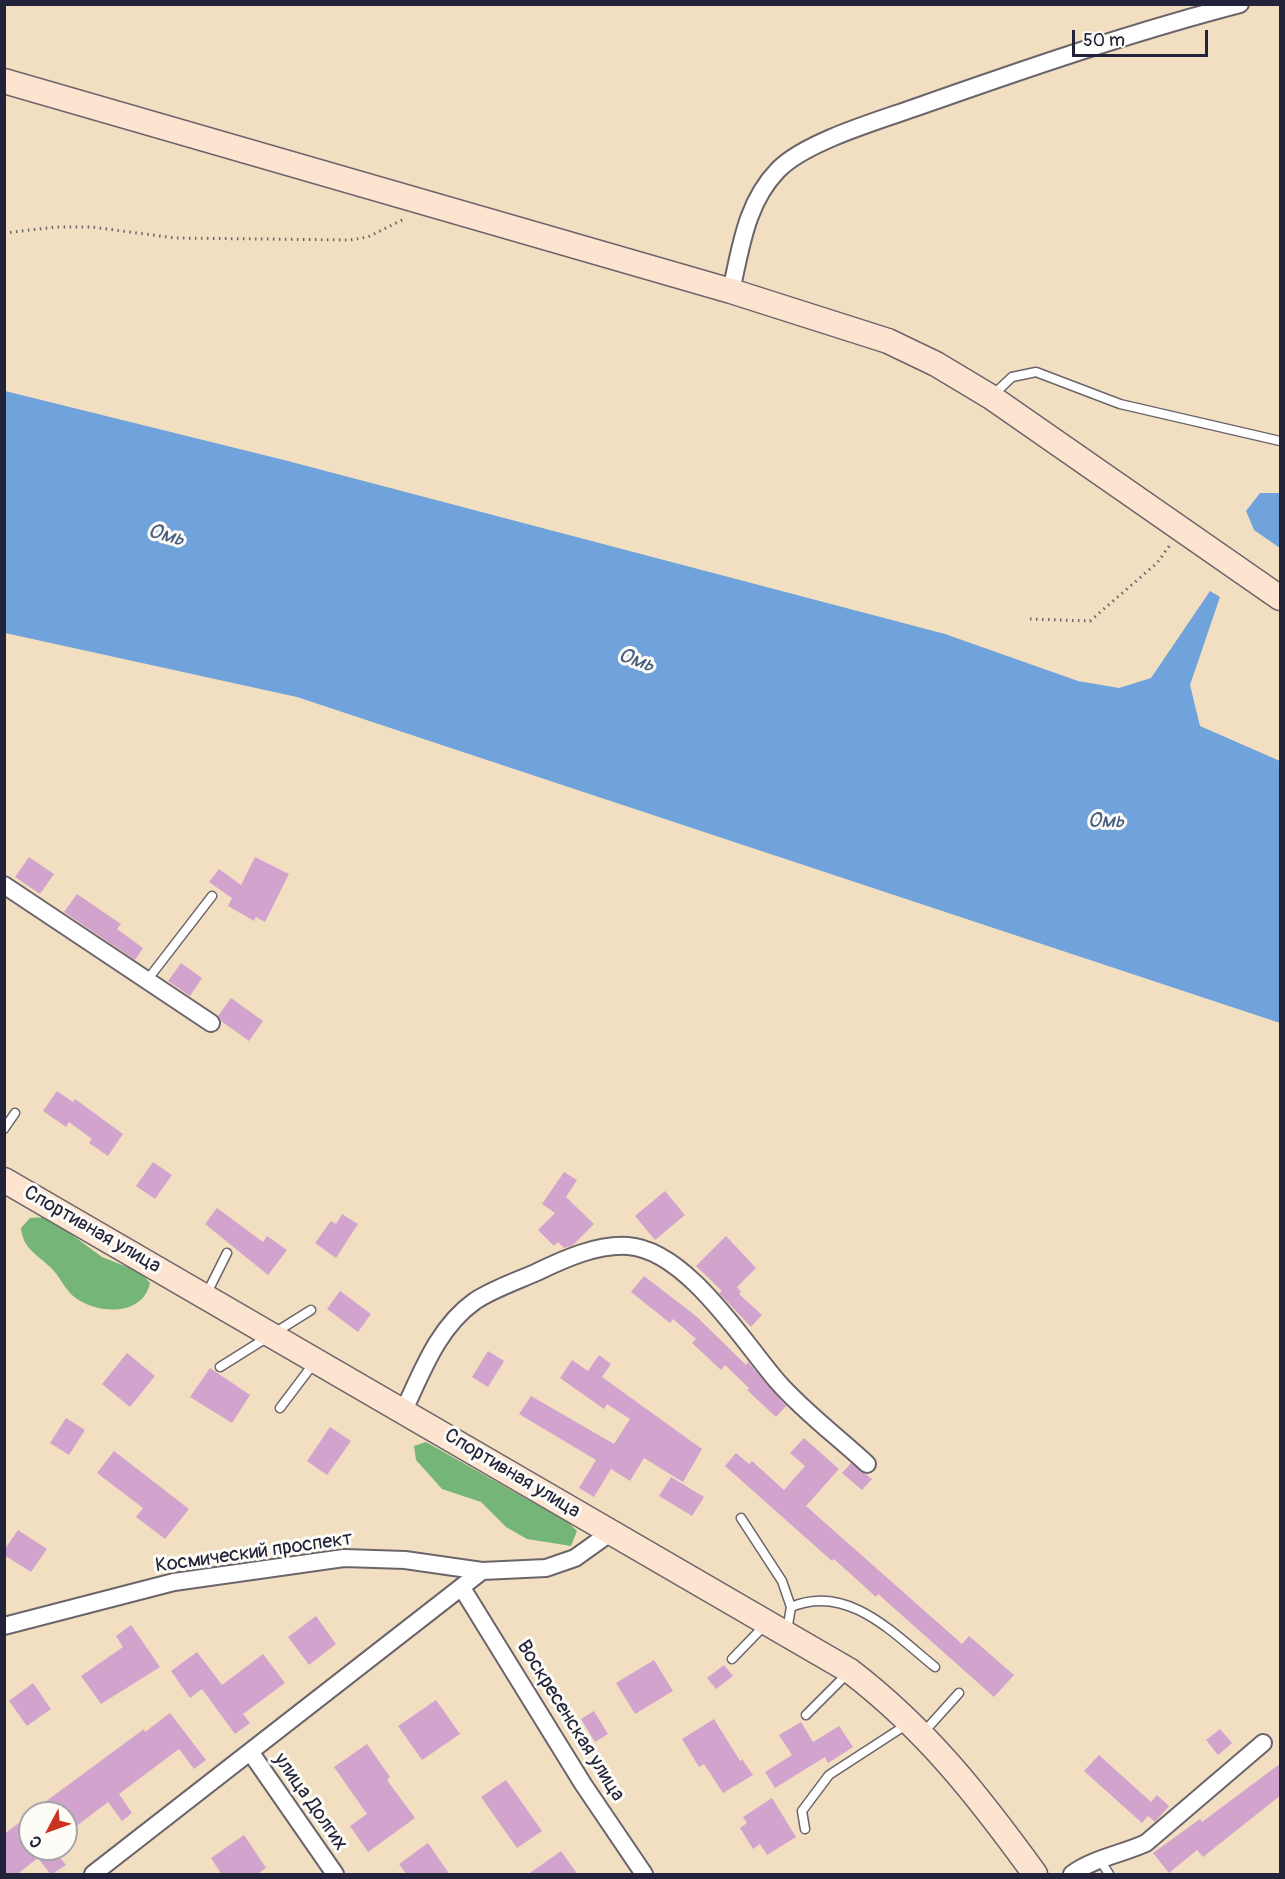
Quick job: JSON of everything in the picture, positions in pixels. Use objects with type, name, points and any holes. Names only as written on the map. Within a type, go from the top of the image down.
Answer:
[{"type":"street","points":[[732,291],[748,218],[763,187],[780,167],[805,151],[855,129],[1014,73],[1165,24],[1240,4]]},
{"type":"street","points":[[4,81],[732,291],[888,341],[936,364],[991,397],[1281,598]]},
{"type":"street","points":[[4,885],[211,1023]]},
{"type":"street","name":"Спортивная улица","points":[[4,1180],[404,1410],[610,1533],[778,1626],[850,1671],[917,1727],[987,1808],[1035,1875]]},
{"type":"street","points":[[404,1410],[432,1351],[448,1327],[477,1300],[555,1263],[587,1251],[628,1246],[647,1251],[681,1270],[777,1382],[867,1464]]},
{"type":"street","name":"Космический проспект","points":[[4,1626],[174,1581],[344,1558],[405,1560],[482,1570],[546,1568],[575,1558],[610,1533]]},
{"type":"street","points":[[93,1875],[251,1754],[482,1570]]},
{"type":"street","name":"Воскресенская улица","points":[[462,1588],[583,1784],[644,1875]]},
{"type":"street","points":[[1072,1875],[1099,1859],[1126,1852],[1146,1843],[1263,1743]]},
{"type":"street","name":"улица Долгих","points":[[251,1754],[335,1875]]},
{"type":"lane","points":[[991,397],[1012,377],[1036,372],[1120,404],[1281,441]]},
{"type":"lane","points":[[148,980],[212,896]]},
{"type":"lane","points":[[4,1129],[15,1113]]},
{"type":"lane","points":[[206,1295],[227,1253]]},
{"type":"lane","points":[[220,1366],[311,1310]]},
{"type":"lane","points":[[280,1408],[317,1360]]},
{"type":"lane","points":[[741,1518],[782,1581],[791,1607]]},
{"type":"lane","points":[[732,1659],[778,1626],[791,1607],[807,1600],[827,1600],[855,1606],[873,1617],[935,1667]]},
{"type":"lane","points":[[806,1715],[850,1671]]},
{"type":"lane","points":[[805,1829],[802,1811],[829,1775],[917,1727],[959,1693]]},
{"type":"lane","points":[[1099,1859],[1109,1875]]},
{"type":"path","points":[[4,233],[56,227],[92,227],[175,238],[350,240],[368,237],[417,210],[435,204]]},
{"type":"path","points":[[1030,619],[1090,621],[1157,564],[1181,529]]},
{"type":"green space","points":[[48,1217],[102,1257],[140,1272],[150,1283],[146,1294],[129,1307],[118,1309],[94,1307],[73,1296],[53,1270],[31,1250],[22,1235],[21,1228],[30,1218]]},
{"type":"green space","points":[[426,1442],[569,1523],[577,1531],[571,1546],[527,1539],[506,1527],[481,1502],[442,1489],[416,1460],[414,1446]]},
{"type":"water","name":"Омь","points":[[5,391],[284,460],[945,634],[1078,681],[1119,688],[1151,678],[1210,591],[1220,597],[1190,685],[1200,726],[1280,761],[1280,1023],[297,697],[5,633]]},
{"type":"water","points":[[1260,493],[1280,493],[1280,548],[1254,530],[1246,511]]},
{"type":"building","points":[[29,857],[54,874],[40,894],[15,877]]},
{"type":"building","points":[[255,857],[289,874],[265,922],[256,917],[254,921],[228,906],[232,898],[209,882],[219,869],[241,885]]},
{"type":"building","points":[[77,894],[121,924],[117,929],[143,948],[135,960],[64,912]]},
{"type":"building","points":[[181,963],[202,978],[190,996],[168,981]]},
{"type":"building","points":[[231,998],[263,1021],[249,1041],[221,1021],[218,1016]]},
{"type":"building","points":[[57,1091],[73,1102],[75,1099],[123,1134],[108,1156],[89,1143],[92,1139],[69,1122],[66,1127],[43,1111]]},
{"type":"building","points":[[153,1162],[172,1175],[155,1199],[136,1186]]},
{"type":"building","points":[[564,1172],[577,1180],[566,1197],[594,1224],[573,1245],[564,1248],[558,1242],[554,1246],[538,1230],[555,1213],[542,1204]]},
{"type":"building","points":[[665,1191],[685,1215],[655,1240],[635,1216]]},
{"type":"building","points":[[217,1208],[263,1242],[267,1236],[287,1250],[268,1275],[205,1224]]},
{"type":"building","points":[[342,1214],[358,1224],[336,1258],[315,1243],[331,1221],[336,1224]]},
{"type":"building","points":[[726,1236],[756,1268],[737,1287],[741,1292],[739,1294],[762,1315],[751,1327],[719,1293],[722,1291],[696,1266]]},
{"type":"building","points":[[644,1276],[696,1316],[746,1365],[748,1362],[786,1406],[776,1417],[725,1365],[721,1370],[692,1343],[696,1339],[673,1319],[670,1323],[631,1292]]},
{"type":"building","points":[[340,1291],[371,1314],[358,1332],[327,1309]]},
{"type":"building","points":[[488,1351],[504,1361],[488,1387],[472,1377]]},
{"type":"building","points":[[127,1353],[155,1376],[130,1407],[102,1384]]},
{"type":"building","points":[[599,1355],[611,1364],[602,1377],[702,1449],[683,1482],[644,1458],[630,1481],[611,1469],[594,1497],[579,1488],[596,1460],[519,1414],[531,1396],[614,1444],[630,1419],[607,1404],[604,1409],[560,1378],[572,1360],[588,1371]]},
{"type":"building","points":[[210,1368],[250,1395],[232,1423],[190,1397]]},
{"type":"building","points":[[66,1418],[85,1430],[69,1455],[50,1443]]},
{"type":"building","points":[[330,1427],[351,1441],[327,1475],[307,1461]]},
{"type":"building","points":[[804,1438],[839,1469],[806,1506],[962,1644],[969,1636],[1014,1675],[994,1697],[878,1594],[876,1597],[834,1559],[832,1561],[725,1466],[736,1453],[749,1464],[752,1461],[784,1490],[805,1466],[790,1453]]},
{"type":"building","points":[[114,1451],[189,1509],[165,1539],[136,1517],[143,1508],[97,1473]]},
{"type":"building","points":[[851,1463],[872,1479],[862,1490],[842,1473]]},
{"type":"building","points":[[671,1477],[704,1497],[692,1516],[659,1496]]},
{"type":"building","points":[[18,1530],[47,1549],[31,1572],[4,1555],[4,1550]]},
{"type":"building","points":[[316,1616],[336,1644],[309,1665],[288,1637]]},
{"type":"building","points":[[131,1625],[160,1667],[101,1704],[81,1676],[123,1647],[116,1636]]},
{"type":"building","points":[[197,1652],[222,1685],[263,1654],[285,1683],[243,1714],[250,1723],[235,1734],[202,1689],[190,1698],[171,1671]]},
{"type":"building","points":[[654,1660],[673,1691],[635,1714],[616,1683]]},
{"type":"building","points":[[724,1665],[733,1676],[716,1689],[707,1678]]},
{"type":"building","points":[[33,1683],[51,1709],[27,1726],[9,1701]]},
{"type":"building","points":[[436,1700],[460,1734],[422,1760],[398,1726]]},
{"type":"building","points":[[594,1711],[608,1734],[595,1742],[581,1719]]},
{"type":"building","points":[[170,1713],[206,1760],[194,1769],[179,1749],[119,1794],[132,1813],[122,1821],[108,1802],[78,1825],[78,1801],[46,1801],[144,1729],[145,1732]]},
{"type":"building","points":[[714,1719],[740,1761],[742,1759],[753,1775],[723,1793],[704,1764],[699,1767],[682,1739]]},
{"type":"building","points":[[801,1722],[813,1742],[839,1726],[853,1747],[828,1763],[825,1757],[775,1788],[765,1772],[792,1755],[779,1735]]},
{"type":"building","points":[[1220,1729],[1232,1743],[1218,1755],[1206,1740]]},
{"type":"building","points":[[367,1744],[390,1777],[387,1780],[415,1818],[368,1852],[350,1826],[367,1814],[334,1767]]},
{"type":"building","points":[[1099,1755],[1151,1802],[1157,1795],[1169,1806],[1155,1822],[1148,1816],[1142,1823],[1084,1771]]},
{"type":"building","points":[[1281,1763],[1281,1795],[1203,1857],[1197,1850],[1169,1873],[1153,1853],[1200,1819],[1202,1822]]},
{"type":"building","points":[[506,1780],[542,1831],[517,1848],[481,1797]]},
{"type":"building","points":[[772,1798],[796,1837],[767,1855],[760,1844],[753,1849],[740,1828],[747,1823],[743,1817]]},
{"type":"building","points":[[18,1824],[18,1861],[34,1861],[16,1875],[4,1875],[4,1834]]},
{"type":"building","points":[[244,1835],[266,1868],[256,1875],[222,1875],[211,1858]]},
{"type":"building","points":[[428,1843],[450,1875],[407,1875],[399,1864]]},
{"type":"building","points":[[561,1851],[578,1875],[527,1875]]},
{"type":"building","points":[[40,1861],[63,1861],[66,1865],[51,1875]]}]
